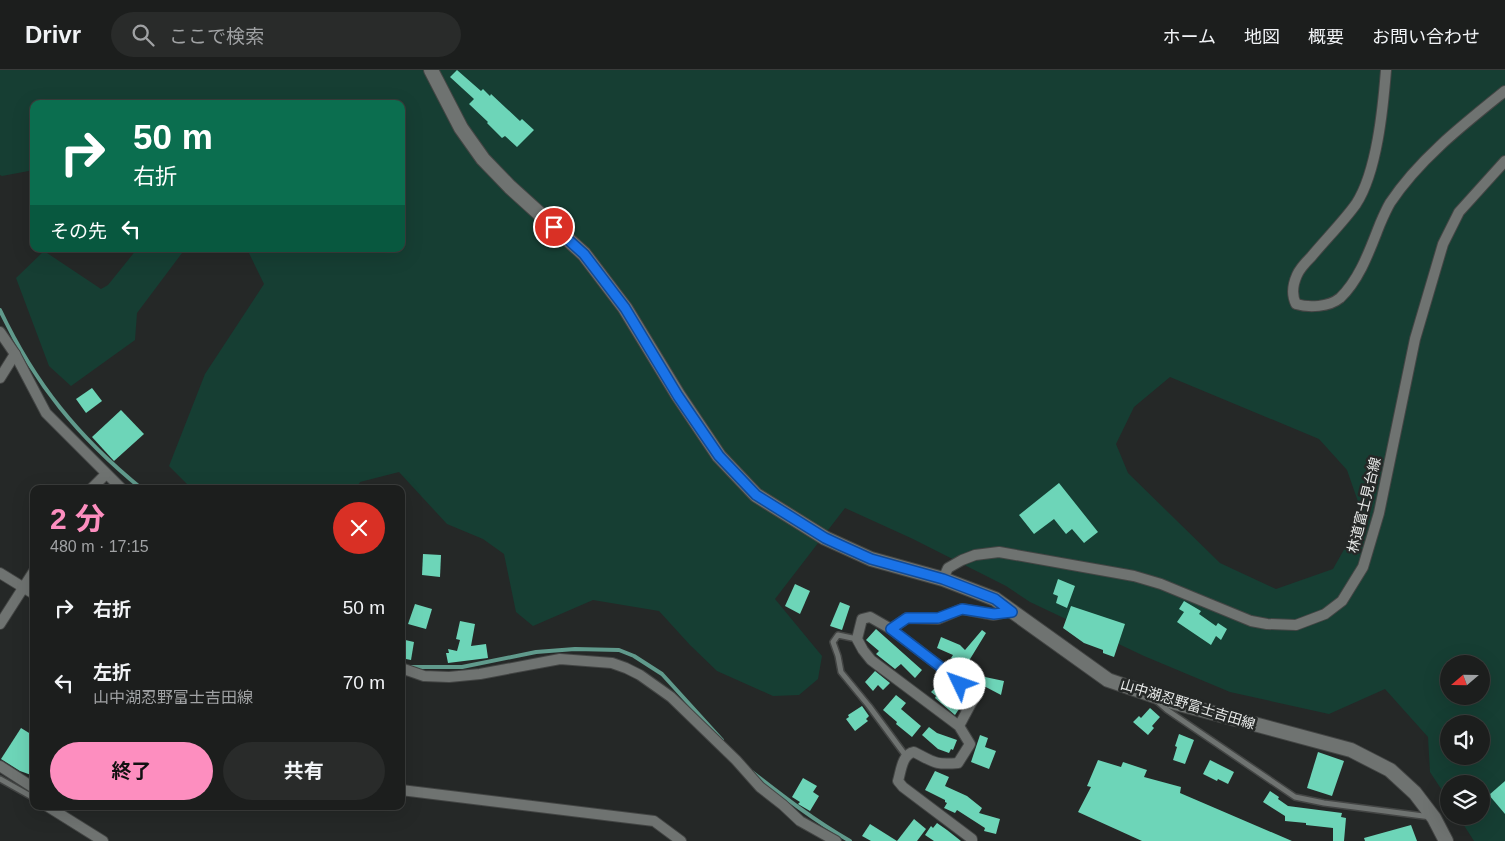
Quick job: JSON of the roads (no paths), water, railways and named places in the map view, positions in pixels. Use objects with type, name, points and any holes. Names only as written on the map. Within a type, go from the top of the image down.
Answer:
[{"type":"main road","name":"山中湖忍野富士吉田線","points":[[431,70],[462,128],[483,159],[510,187],[584,254],[625,308],[678,396],[719,456],[756,495],[825,538],[871,559],[943,579],[995,599],[1108,680],[1172,702],[1351,750],[1390,770],[1415,793],[1434,818],[1446,841]]},
{"type":"street","points":[[1386,70],[1383,104],[1368,177],[1356,203],[1297,273],[1293,287],[1293,298],[1296,304],[1311,307],[1324,305],[1338,299],[1350,287],[1366,258],[1389,205],[1408,178],[1460,128],[1505,91]]},
{"type":"street","name":"林道富士見台線","points":[[943,579],[948,568],[962,560],[975,555],[999,552],[1134,576],[1161,584],[1251,621],[1267,624],[1296,625],[1325,614],[1342,601],[1363,567],[1379,513],[1411,354],[1443,244],[1459,212],[1505,161]]},
{"type":"street","points":[[0,332],[15,354],[46,413],[118,485]]},
{"type":"street","points":[[0,378],[15,354]]},
{"type":"street","points":[[94,485],[106,474]]},
{"type":"street","points":[[0,573],[30,592]]},
{"type":"street","points":[[0,624],[30,577]]},
{"type":"street","points":[[891,629],[907,618],[938,618],[962,609],[994,614],[1012,612]]},
{"type":"street","points":[[959,726],[974,698],[946,671],[891,629],[870,618],[862,619],[857,639],[871,660],[959,726],[970,744],[958,763],[931,762],[914,752],[909,753],[906,756],[898,781],[903,787],[972,839],[972,841]]},
{"type":"street","points":[[405,669],[424,676],[449,677],[480,674],[560,659],[612,663],[626,668],[640,674],[672,697],[736,760],[760,787],[784,805],[800,821],[836,841]]},
{"type":"street","points":[[0,766],[30,785]]},
{"type":"street","points":[[405,790],[654,821],[681,841]]},
{"type":"street","points":[[53,810],[103,841]]},
{"type":"lane","points":[[857,639],[838,635],[833,642],[841,672],[906,756]]},
{"type":"lane","points":[[1149,694],[1167,710],[1295,797],[1324,803],[1434,818]]},
{"type":"lane","points":[[0,778],[30,796]]},
{"type":"waterway","points":[[0,310],[28,362],[60,408],[98,450],[137,485]]},
{"type":"waterway","points":[[408,667],[462,667],[536,652],[575,649],[619,650],[634,656],[662,674],[722,740]]},
{"type":"waterway","points":[[752,772],[812,817],[850,841]]}]
